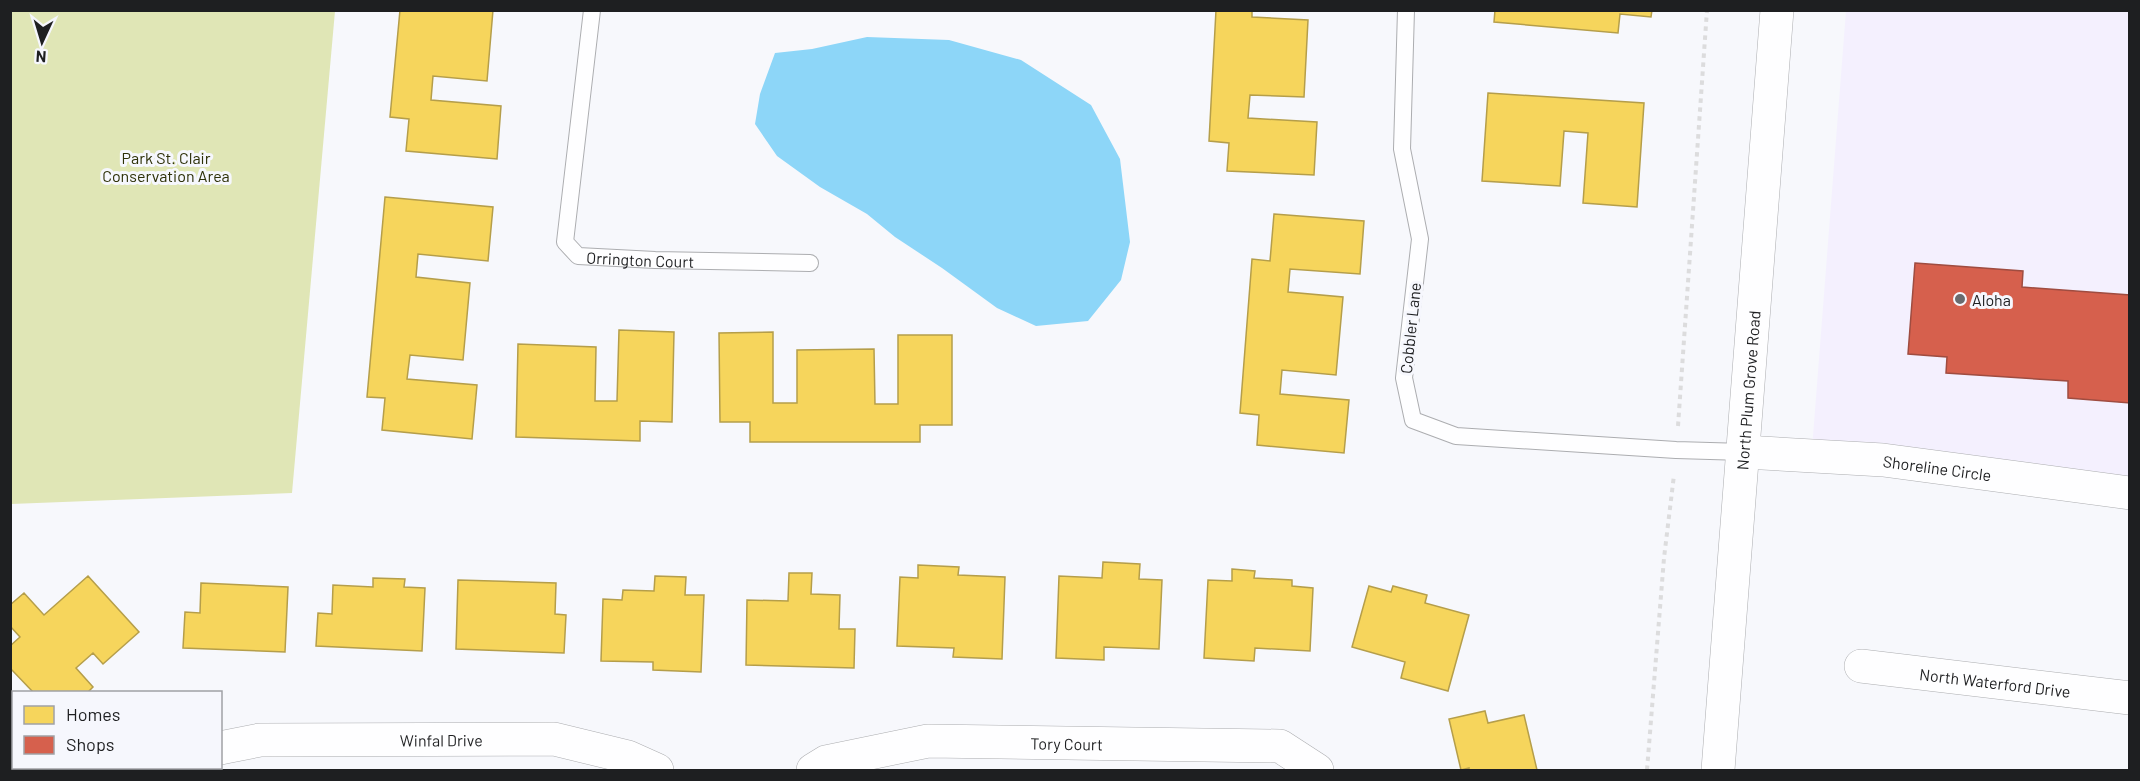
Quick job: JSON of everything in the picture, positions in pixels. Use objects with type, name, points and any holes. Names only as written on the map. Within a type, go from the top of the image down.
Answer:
[{"type":"street","name":"North Plum Grove Road","points":[[1718,771],[1778,10]]},
{"type":"street","name":"Shoreline Circle","points":[[1744,452],[1883,460],[2130,493]]},
{"type":"street","name":"North Waterford Drive","points":[[1861,666],[2130,698]]},
{"type":"street","name":"Winfal Drive","points":[[222,748],[260,740],[554,739],[628,757],[657,771]]},
{"type":"street","name":"Tory Court","points":[[813,771],[826,762],[928,741],[1280,746],[1317,771]]},
{"type":"lane","name":"Orrington Court","points":[[592,10],[565,243],[578,256],[810,263]]},
{"type":"lane","name":"Cobbler Lane","points":[[1406,10],[1402,149],[1420,238],[1404,378],[1413,420],[1456,436],[1744,452]]},
{"type":"path","points":[[1647,771],[1664,558],[1676,450],[1707,10]]},
{"type":"shaded area","points":[[1846,11],[2129,11],[2129,490],[1812,449]]},
{"type":"green space","name":"Park St. Clair Conservation Area","points":[[10,11],[335,11],[292,493],[11,504]]},
{"type":"water","points":[[867,37],[949,40],[1021,60],[1091,105],[1120,159],[1130,242],[1121,280],[1088,321],[1036,326],[997,308],[895,237],[867,214],[820,187],[777,156],[755,124],[760,94],[775,53],[812,49]]},
{"type":"building: Homes","points":[[400,10],[493,10],[487,81],[433,76],[431,100],[501,106],[497,159],[406,151],[409,119],[390,117]]},
{"type":"building: Homes","points":[[1216,10],[1252,10],[1252,17],[1308,20],[1304,97],[1250,95],[1248,118],[1317,122],[1314,175],[1227,171],[1229,143],[1209,141]]},
{"type":"building: Homes","points":[[1495,10],[1652,10],[1651,17],[1620,14],[1618,33],[1494,22]]},
{"type":"building: Homes","points":[[1488,93],[1644,103],[1637,207],[1583,203],[1588,133],[1564,131],[1560,186],[1482,181]]},
{"type":"building: Homes","points":[[385,197],[493,207],[488,261],[418,254],[416,277],[470,283],[463,360],[410,355],[407,379],[477,385],[472,439],[382,430],[385,398],[367,397]]},
{"type":"building: Homes","points":[[1274,214],[1364,221],[1360,274],[1290,269],[1288,292],[1343,297],[1336,375],[1282,370],[1280,394],[1349,400],[1344,453],[1257,445],[1259,415],[1240,413],[1252,259],[1270,261]]},
{"type":"building: Homes","points":[[619,330],[674,332],[672,422],[640,421],[640,441],[516,437],[518,344],[596,347],[595,401],[617,401]]},
{"type":"building: Homes","points":[[773,332],[773,403],[797,403],[797,350],[874,349],[875,404],[898,404],[898,335],[952,335],[952,425],[920,425],[920,442],[750,442],[750,422],[720,422],[719,333]]},
{"type":"building: Homes","points":[[1103,562],[1140,564],[1139,579],[1162,580],[1159,649],[1104,647],[1104,660],[1056,658],[1059,576],[1102,578]]},
{"type":"building: Homes","points":[[918,565],[959,567],[958,575],[1005,577],[1002,659],[953,657],[954,648],[897,646],[900,577],[918,578]]},
{"type":"building: Homes","points":[[1232,569],[1255,571],[1254,578],[1292,580],[1292,586],[1313,588],[1310,651],[1255,648],[1254,661],[1204,658],[1208,580],[1232,581]]},
{"type":"building: Homes","points":[[789,573],[812,573],[811,594],[840,595],[839,629],[855,629],[854,668],[746,665],[747,600],[788,601]]},
{"type":"building: Homes","points":[[88,576],[139,632],[103,664],[93,653],[76,668],[93,687],[89,691],[32,691],[10,668],[10,646],[20,637],[10,626],[10,605],[24,593],[44,615]]},
{"type":"building: Homes","points":[[655,576],[686,577],[685,595],[704,595],[701,672],[653,670],[653,662],[601,661],[603,599],[622,600],[623,590],[654,591]]},
{"type":"building: Homes","points":[[373,578],[405,579],[404,587],[425,588],[422,651],[316,646],[318,613],[332,614],[333,585],[373,587]]},
{"type":"building: Homes","points":[[458,580],[556,583],[555,614],[566,615],[564,653],[456,649]]},
{"type":"building: Homes","points":[[201,583],[288,587],[285,652],[183,648],[185,612],[200,613]]},
{"type":"building: Homes","points":[[1369,586],[1391,592],[1393,586],[1427,595],[1425,603],[1469,615],[1448,691],[1401,678],[1405,662],[1352,647]]},
{"type":"building: Homes","points":[[1485,711],[1488,723],[1524,715],[1537,770],[1469,770],[1469,768],[1461,770],[1449,719]]},
{"type":"building: Shops","points":[[1915,263],[2023,271],[2022,287],[2130,295],[2130,403],[2068,398],[2068,381],[1946,373],[1947,357],[1908,354]]},
{"type":"place","name":"Aloha","points":[[1960,299]]}]
